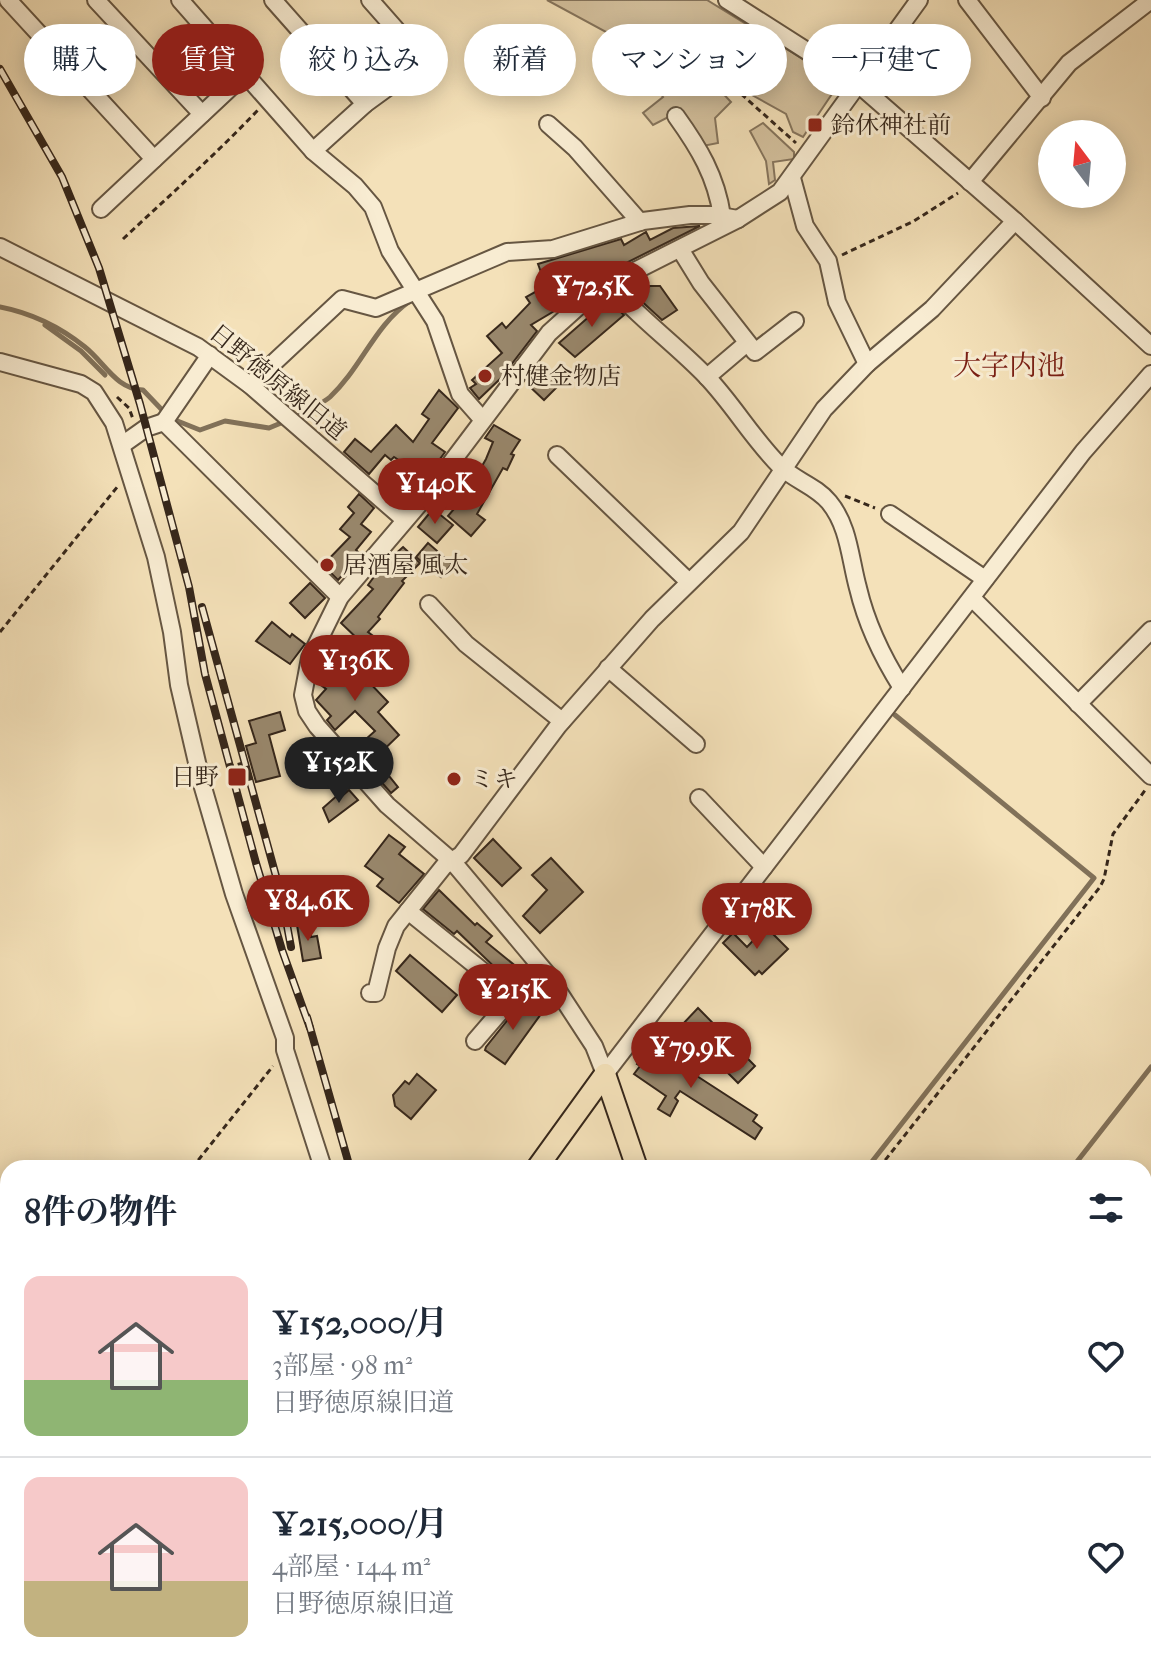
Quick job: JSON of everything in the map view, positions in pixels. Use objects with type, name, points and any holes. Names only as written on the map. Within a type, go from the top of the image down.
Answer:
[{"type":"main road","points":[[543,1160],[605,1074]]},
{"type":"main road","points":[[605,1074],[634,1160]]},
{"type":"street","points":[[8,0],[154,159]]},
{"type":"street","points":[[96,0],[202,114]]},
{"type":"street","points":[[180,0],[202,24]]},
{"type":"street","points":[[273,0],[365,104]]},
{"type":"street","points":[[313,151],[365,104],[398,80],[400,34],[370,0]]},
{"type":"street","points":[[727,0],[803,49]]},
{"type":"street","points":[[901,24],[919,0]]},
{"type":"street","points":[[967,0],[1042,98]]},
{"type":"street","points":[[970,182],[1069,63],[1151,0]]},
{"type":"street","points":[[264,93],[313,151],[355,186],[373,207],[390,251],[442,336],[460,394],[482,419]]},
{"type":"street","points":[[101,209],[221,96]]},
{"type":"street","points":[[605,1074],[594,1046],[547,974],[453,862],[387,805],[307,711],[303,695],[310,658],[340,597],[405,520],[549,333],[609,284],[680,249],[780,192],[848,96]]},
{"type":"street","points":[[872,96],[1151,346]]},
{"type":"street","points":[[676,116],[702,152],[730,218]]},
{"type":"street","points":[[548,124],[575,148],[640,222]]},
{"type":"street","points":[[792,178],[805,226],[828,261],[837,302],[867,364]]},
{"type":"street","points":[[250,385],[342,299],[376,308],[507,252],[553,249],[640,222],[690,215],[730,218]]},
{"type":"street","points":[[370,993],[376,993],[396,926],[444,866],[461,855],[562,721],[652,619],[741,532],[824,409],[867,364],[932,309],[1015,221]]},
{"type":"street","name":"日野徳原線旧道","points":[[0,247],[210,355],[250,385],[405,520]]},
{"type":"street","points":[[680,249],[701,283],[755,352],[795,321]]},
{"type":"street","points":[[609,284],[707,377],[760,446],[784,471],[828,501],[843,527],[858,589],[870,622],[890,669],[902,688]]},
{"type":"street","points":[[707,377],[747,343]]},
{"type":"street","points":[[122,445],[146,428],[164,422],[210,355]]},
{"type":"street","points":[[0,362],[81,384],[94,392],[114,423],[156,557],[172,632],[179,685],[202,784],[234,894],[285,1038],[285,1050],[320,1160]]},
{"type":"street","points":[[605,1074],[1083,452],[1151,374]]},
{"type":"street","points":[[164,422],[340,597]]},
{"type":"street","points":[[557,455],[689,582]]},
{"type":"street","points":[[890,514],[985,579]]},
{"type":"street","points":[[972,598],[1150,775]]},
{"type":"street","points":[[429,604],[466,644],[562,721]]},
{"type":"street","points":[[1078,704],[1151,630]]},
{"type":"street","points":[[608,668],[696,744]]},
{"type":"street","points":[[699,798],[764,867]]},
{"type":"street","points":[[408,911],[496,982],[489,990],[506,1005],[475,1041]]},
{"type":"path","points":[[743,96],[808,153]]},
{"type":"path","points":[[123,239],[185,179],[207,164],[269,99]]},
{"type":"path","points":[[828,261],[914,221],[952,199],[970,182]]},
{"type":"path","points":[[0,632],[95,512],[130,474]]},
{"type":"path","points":[[815,490],[820,486],[890,514]]},
{"type":"path","points":[[228,767],[247,762]]},
{"type":"path","points":[[885,1160],[1100,887],[1113,834],[1150,775]]},
{"type":"path","points":[[198,1160],[285,1050]]},
{"type":"shaded area","points":[[547,0],[707,0],[746,24],[592,24]]},
{"type":"shaded area","points":[[787,49],[803,59],[803,96],[831,96],[803,137],[793,132],[786,114],[754,96],[787,96]]},
{"type":"shaded area","points":[[725,96],[731,102],[715,118],[718,143],[703,146],[678,112],[653,125],[643,113],[663,97]]},
{"type":"shaded area","points":[[763,123],[794,152],[794,159],[773,162],[775,180],[769,184],[766,161],[750,131]]},
{"type":"building","points":[[700,226],[604,274],[586,287],[570,292],[573,297],[531,325],[537,331],[501,378],[479,399],[470,388],[476,384],[472,380],[502,353],[487,336],[502,323],[506,328],[530,303],[526,297],[546,286],[538,264],[621,239],[624,245],[646,232],[650,240],[673,228]]},
{"type":"building","points":[[650,286],[660,286],[677,310],[662,320],[636,296]]},
{"type":"building","points":[[608,300],[624,315],[575,357],[559,343]]},
{"type":"building","points":[[545,368],[560,384],[544,400],[528,385]]},
{"type":"building","points":[[439,390],[458,408],[432,443],[445,452],[426,478],[394,457],[391,460],[385,455],[369,474],[344,452],[355,439],[371,452],[396,425],[413,442],[429,419],[422,414]]},
{"type":"building","points":[[494,425],[520,440],[511,454],[514,455],[507,470],[503,468],[477,514],[485,520],[471,536],[448,516],[465,496],[486,459],[493,442],[485,438]]},
{"type":"building","points":[[359,494],[374,508],[361,524],[371,532],[356,550],[361,555],[338,580],[323,565],[350,537],[340,529],[354,513],[348,507]]},
{"type":"building","points":[[433,509],[453,525],[437,543],[418,527]]},
{"type":"building","points":[[428,543],[452,564],[441,577],[416,557]]},
{"type":"building","points":[[403,547],[420,563],[402,581],[404,583],[378,617],[380,619],[368,632],[372,635],[363,644],[341,623],[373,589],[368,585],[382,566]]},
{"type":"building","points":[[310,583],[325,598],[305,618],[290,603]]},
{"type":"building","points":[[272,622],[290,637],[292,634],[305,644],[290,664],[256,641]]},
{"type":"building","points":[[338,650],[367,673],[364,677],[388,702],[378,712],[399,735],[370,763],[356,748],[375,731],[355,711],[335,730],[327,720],[331,716],[316,700],[326,689],[317,682],[319,669],[321,671]]},
{"type":"building","points":[[280,712],[285,730],[269,735],[280,776],[256,782],[246,746],[256,743],[249,721]]},
{"type":"building","points":[[320,746],[333,776],[316,783],[304,753]]},
{"type":"building","points":[[377,761],[398,787],[391,793],[369,768]]},
{"type":"building","points":[[349,790],[358,800],[329,822],[323,808],[340,793],[341,797]]},
{"type":"building","points":[[389,835],[405,847],[399,854],[424,874],[399,903],[377,886],[383,879],[365,866]]},
{"type":"building","points":[[493,839],[521,868],[502,886],[474,858]]},
{"type":"building","points":[[551,858],[583,892],[540,933],[523,916],[547,890],[532,875]]},
{"type":"building","points":[[439,890],[475,925],[477,923],[492,936],[486,942],[518,968],[509,981],[457,931],[454,934],[423,909]]},
{"type":"building","points":[[309,923],[311,937],[317,936],[321,958],[303,961],[297,925]]},
{"type":"building","points":[[766,927],[788,949],[762,974],[759,971],[755,975],[723,943],[733,933],[747,947]]},
{"type":"building","points":[[410,955],[457,995],[442,1012],[396,971]]},
{"type":"building","points":[[519,999],[541,1014],[505,1064],[485,1050],[514,1012]]},
{"type":"building","points":[[698,1008],[755,1066],[738,1083],[681,1026]]},
{"type":"building","points":[[652,1043],[757,1115],[753,1121],[762,1128],[755,1139],[680,1091],[670,1116],[658,1109],[666,1096],[634,1074],[640,1066],[637,1064]]},
{"type":"building","points":[[417,1074],[436,1090],[411,1119],[395,1106],[393,1095],[405,1081],[409,1084]]},
{"type":"waterway","points":[[298,416],[330,397],[351,373],[377,334],[410,301]]},
{"type":"waterway","points":[[0,307],[34,317],[66,333],[118,380],[134,389],[143,390],[164,412]]},
{"type":"waterway","points":[[45,325],[81,351],[105,375]]},
{"type":"waterway","points":[[175,420],[200,430],[225,421],[269,428],[281,423]]},
{"type":"waterway","points":[[873,1160],[1094,878],[895,715]]},
{"type":"waterway","points":[[1078,1160],[1151,1067]]},
{"type":"railway","points":[[0,69],[62,177],[99,268],[140,404],[189,587],[205,674],[256,863],[310,1028]]},
{"type":"railway","points":[[202,607],[282,898],[291,947]]},
{"type":"railway","points":[[307,1017],[348,1160]]},
{"type":"place","name":"鈴休神社前","points":[[815,125]]},
{"type":"place","name":"村健金物店","points":[[485,376]]},
{"type":"place","name":"居酒屋 風太","points":[[327,565]]},
{"type":"place","name":"日野","points":[[237,777]]},
{"type":"place","name":"ミキ","points":[[454,779]]},
{"type":"district","name":"大字内池","points":[[1009,365]]}]
